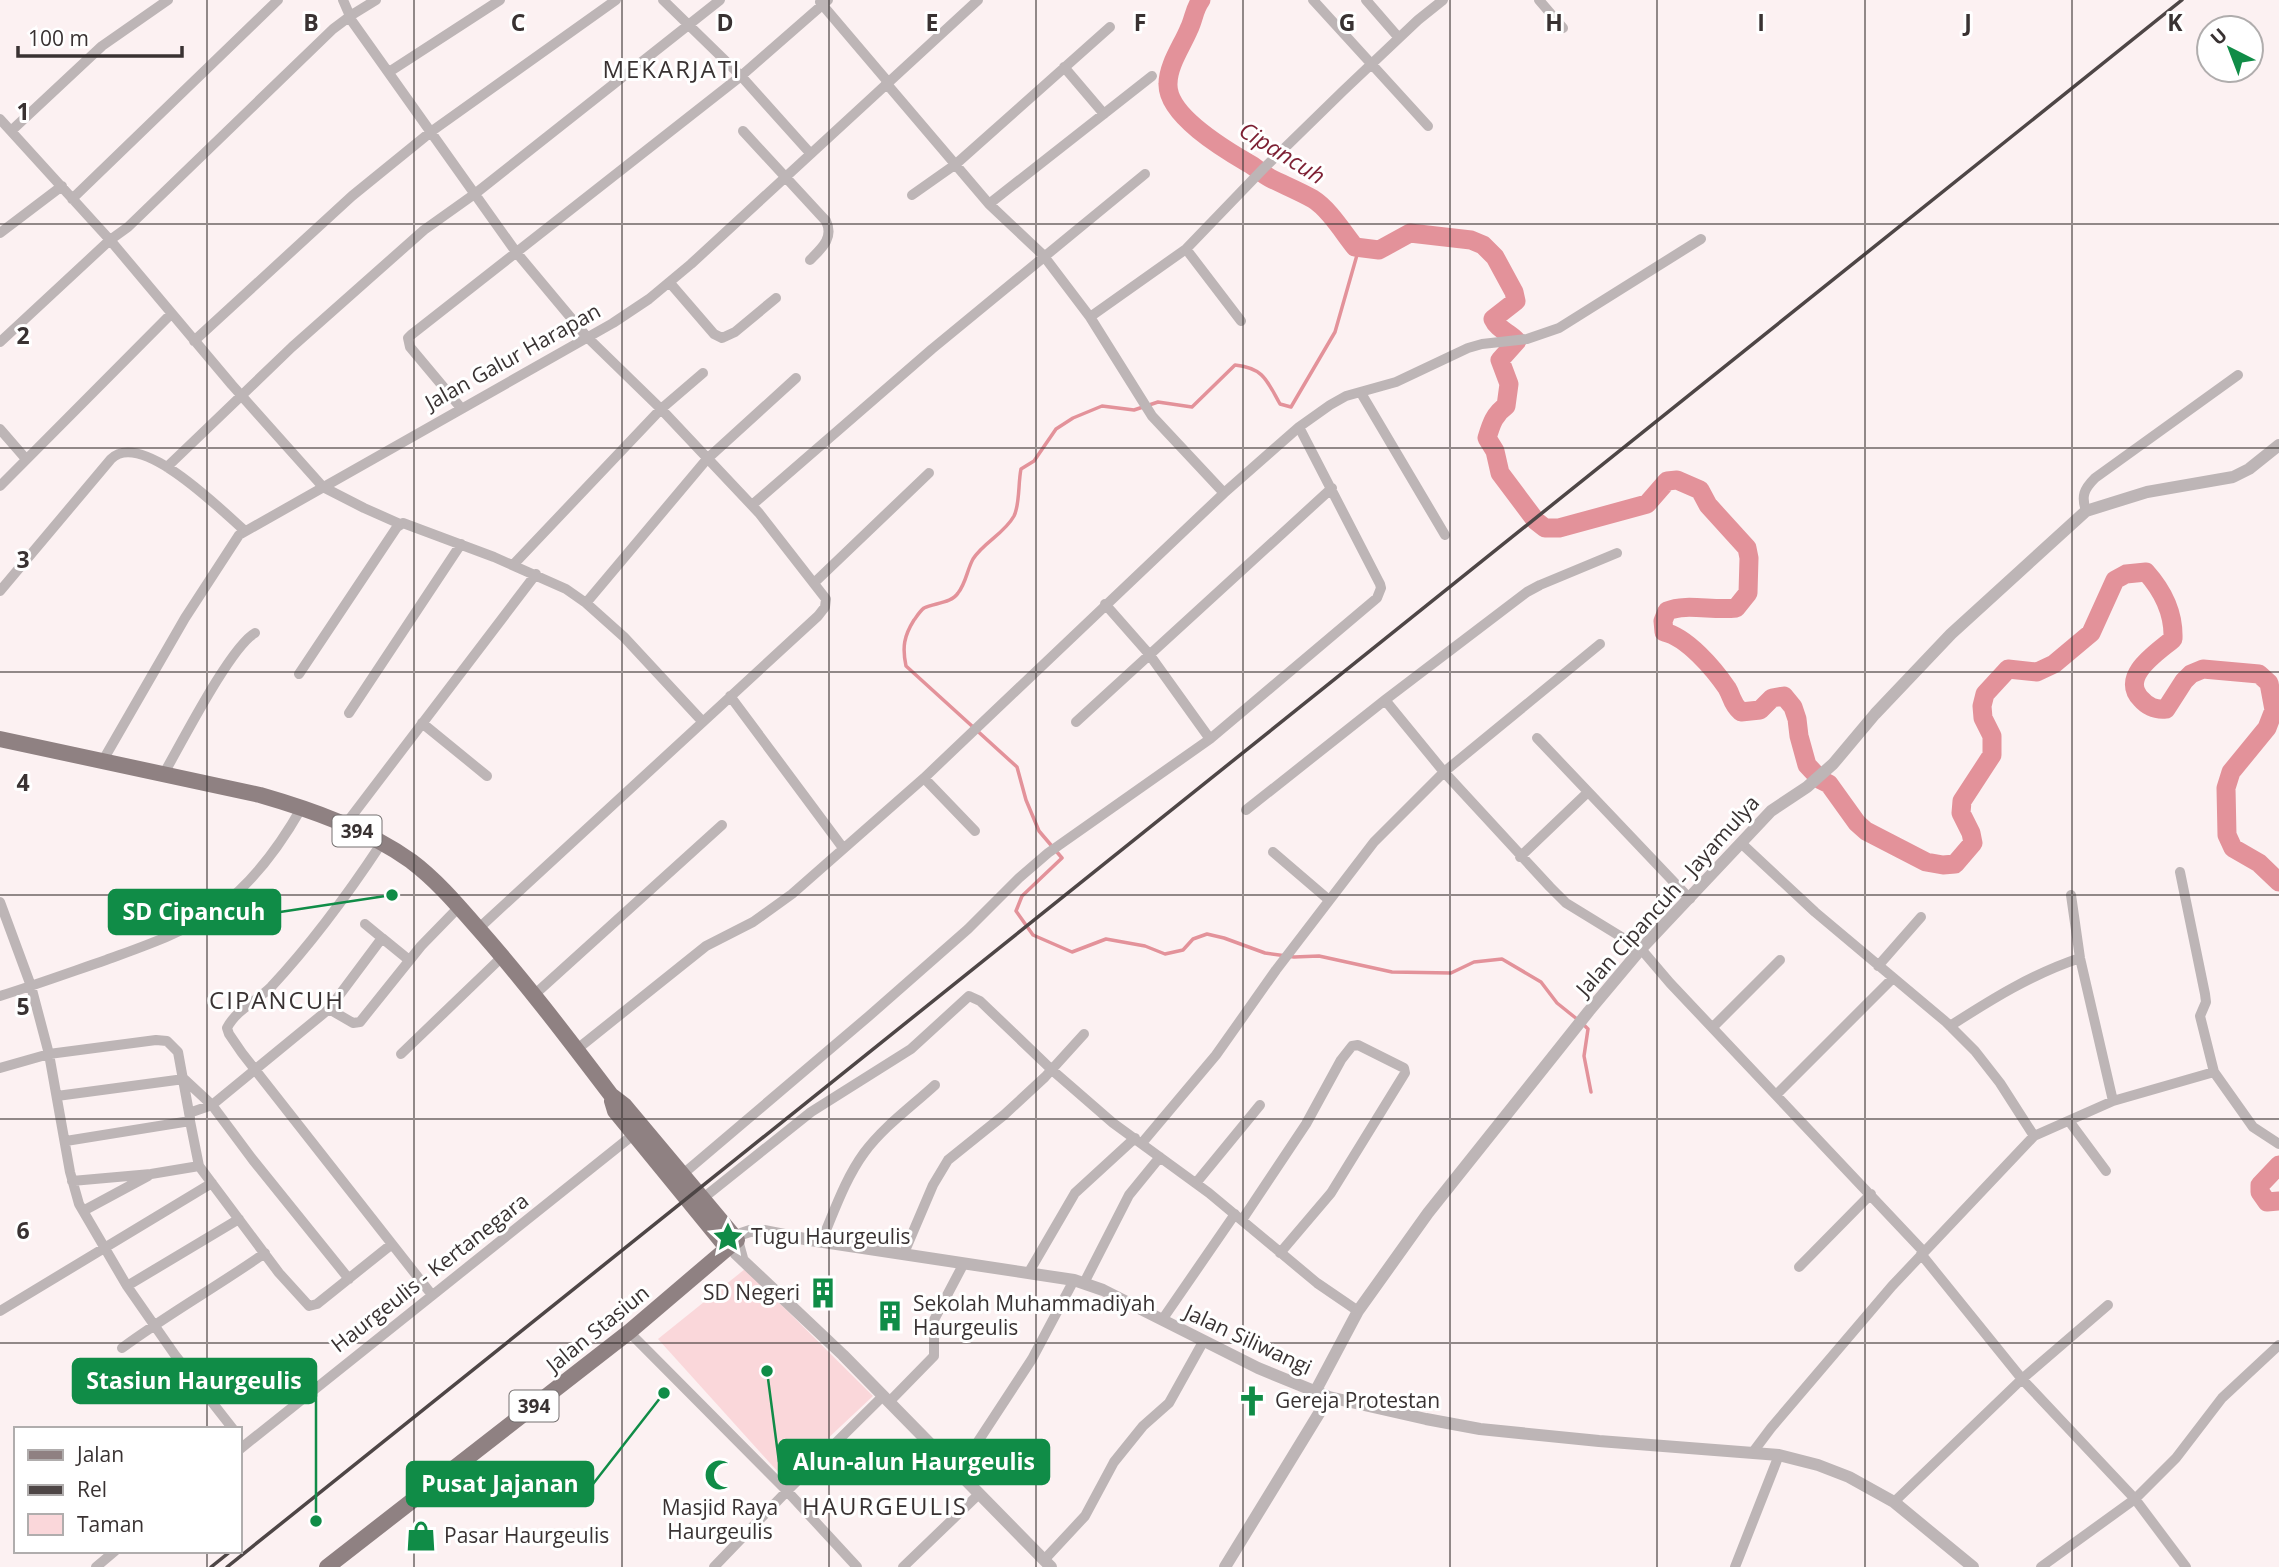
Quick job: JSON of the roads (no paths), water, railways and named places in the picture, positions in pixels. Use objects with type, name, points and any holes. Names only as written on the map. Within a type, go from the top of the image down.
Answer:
[{"type":"main road","name":"394","points":[[0,739],[260,795],[302,807],[345,825],[418,867],[503,956],[611,1095],[624,1105],[638,1130],[732,1244]]},
{"type":"main road","name":"394","points":[[638,1130],[683,1174],[732,1244]]},
{"type":"main road","name":"Jalan Stasiun","points":[[327,1567],[629,1332],[732,1244]]},
{"type":"street","points":[[11,131],[102,46],[168,0]]},
{"type":"street","points":[[72,199],[278,0]]},
{"type":"street","points":[[343,0],[350,17],[516,252],[587,337],[661,409],[752,505],[826,599],[825,607],[818,616],[478,929]]},
{"type":"street","points":[[0,342],[128,226],[333,29],[376,0]]},
{"type":"street","points":[[389,72],[500,0]]},
{"type":"street","points":[[194,341],[352,196],[432,131],[616,0]]},
{"type":"street","points":[[663,0],[741,76],[810,153]]},
{"type":"street","points":[[167,467],[292,346],[424,230],[476,193],[720,0]]},
{"type":"street","name":"Jalan Galur Harapan","points":[[102,762],[185,618],[231,545],[245,531],[632,311],[670,283],[978,0]]},
{"type":"street","points":[[1313,0],[1428,125]]},
{"type":"street","points":[[1366,0],[1399,38]]},
{"type":"street","points":[[1090,317],[1186,248],[1264,168],[1399,38],[1443,0]]},
{"type":"street","points":[[1539,0],[1563,27]]},
{"type":"street","points":[[461,408],[410,347],[408,338],[741,76],[823,2],[989,204],[1043,255],[1090,317],[1152,416],[1224,493]]},
{"type":"street","points":[[912,195],[956,164],[1110,27]]},
{"type":"street","points":[[1064,66],[1104,114]]},
{"type":"street","points":[[989,204],[1152,76]]},
{"type":"street","points":[[0,119],[110,240],[241,396],[323,487],[400,524],[461,544],[559,585],[586,604],[644,657],[702,721]]},
{"type":"street","points":[[743,131],[786,176],[828,227],[827,240],[810,260]]},
{"type":"street","points":[[752,505],[1043,255],[1144,174]]},
{"type":"street","points":[[0,233],[62,186]]},
{"type":"street","points":[[576,1050],[706,946],[753,922],[785,900],[925,778],[1105,604],[1299,427],[1346,396],[1396,382],[1468,348],[1527,339],[1559,328],[1701,239]]},
{"type":"street","points":[[1186,248],[1241,321]]},
{"type":"street","points":[[670,283],[714,334],[722,338],[735,332],[776,298]]},
{"type":"street","points":[[0,486],[172,314]]},
{"type":"street","points":[[513,565],[661,409],[703,373]]},
{"type":"street","points":[[2087,511],[2083,502],[2084,491],[2095,478],[2238,375]]},
{"type":"street","points":[[586,604],[707,459],[796,378]]},
{"type":"street","points":[[1361,393],[1445,535]]},
{"type":"street","points":[[683,1174],[889,999],[1048,853],[1210,739],[1377,598],[1380,584],[1299,427]]},
{"type":"street","points":[[0,429],[26,459]]},
{"type":"street","name":"Jalan Cipancuh - Jayamulya","points":[[1315,1392],[1358,1311],[1443,1191],[1573,1030],[1641,949],[1741,843],[1779,804],[1807,787],[1833,764],[1875,714],[1951,634],[2087,511],[2147,492],[2233,477],[2249,469],[2279,445]]},
{"type":"street","points":[[0,591],[121,451],[146,455],[167,467],[206,496],[245,531]]},
{"type":"street","points":[[814,583],[929,473]]},
{"type":"street","points":[[1076,722],[1332,488]]},
{"type":"street","points":[[299,674],[400,524]]},
{"type":"street","points":[[349,713],[461,544]]},
{"type":"street","points":[[1246,810],[1385,699],[1534,588],[1617,552]]},
{"type":"street","points":[[345,825],[536,574]]},
{"type":"street","points":[[1105,604],[1149,654],[1210,739]]},
{"type":"street","points":[[163,775],[222,673],[241,645],[255,633]]},
{"type":"street","points":[[1029,1272],[1075,1194],[1138,1141],[1216,1055],[1276,970],[1374,842],[1444,772],[1600,644]]},
{"type":"street","points":[[730,696],[843,848]]},
{"type":"street","points":[[1385,699],[1444,772],[1520,857],[1566,903],[1641,949],[1871,1194],[1923,1253],[2022,1379],[2135,1499],[2186,1567]]},
{"type":"street","points":[[422,723],[487,776]]},
{"type":"street","points":[[1537,738],[1690,899]]},
{"type":"street","points":[[925,778],[975,831]]},
{"type":"street","points":[[1520,857],[1587,793]]},
{"type":"street","points":[[0,996],[147,945],[172,935],[216,910],[231,898],[269,856],[302,807]]},
{"type":"street","points":[[534,995],[722,825]]},
{"type":"street","points":[[1741,843],[1815,912],[1950,1026],[1975,1051],[2000,1083],[2034,1136]]},
{"type":"street","points":[[381,844],[340,903],[293,961],[269,989],[230,1022],[227,1028],[432,1295]]},
{"type":"street","points":[[1273,852],[1329,900]]},
{"type":"street","points":[[2180,872],[2206,999],[2200,1016],[2214,1072],[2253,1127],[2277,1143]]},
{"type":"street","points":[[2071,895],[2080,958],[2113,1101]]},
{"type":"street","points":[[0,902],[31,986],[49,1054],[72,1181],[83,1212],[153,1325],[231,1427]]},
{"type":"street","points":[[329,1009],[353,1023],[360,1022],[409,960],[459,907]]},
{"type":"street","points":[[1878,966],[1921,917]]},
{"type":"street","points":[[365,924],[409,960]]},
{"type":"street","points":[[66,1142],[190,1117],[212,1105],[329,1009],[382,938]]},
{"type":"street","points":[[401,1054],[503,956]]},
{"type":"street","points":[[1950,1026],[2008,988],[2080,958]]},
{"type":"street","points":[[1713,1027],[1780,960]]},
{"type":"street","points":[[1776,1095],[1893,978]]},
{"type":"street","points":[[702,1199],[811,1112],[911,1049],[969,996],[980,1001],[1052,1070],[1113,1123],[1196,1183],[1317,1283],[1358,1311]]},
{"type":"street","points":[[904,1253],[933,1185],[948,1160],[1004,1115],[1052,1070],[1084,1034]]},
{"type":"street","points":[[0,1068],[49,1054],[156,1040],[167,1041],[178,1052],[199,1166],[296,1294],[309,1306],[317,1304],[392,1244]]},
{"type":"street","points":[[1162,1320],[1306,1124],[1341,1060],[1352,1046],[1358,1045],[1404,1068],[1405,1073],[1331,1193],[1280,1253]]},
{"type":"street","points":[[1753,1452],[1923,1253],[2034,1136],[2113,1101],[2214,1072]]},
{"type":"street","points":[[57,1096],[184,1079]]},
{"type":"street","points":[[184,1079],[212,1105],[349,1279]]},
{"type":"street","points":[[821,1242],[848,1179],[864,1153],[935,1085]]},
{"type":"street","points":[[1196,1183],[1259,1105]]},
{"type":"street","points":[[2069,1121],[2106,1171]]},
{"type":"street","name":"Haurgeulis - Kertanegara","points":[[242,1443],[638,1130]]},
{"type":"street","points":[[958,1472],[1079,1282],[1129,1195],[1160,1157]]},
{"type":"street","points":[[72,1181],[151,1174],[199,1166]]},
{"type":"street","points":[[83,1212],[151,1174]]},
{"type":"street","points":[[0,1311],[212,1184]]},
{"type":"street","points":[[1799,1267],[1871,1194]]},
{"type":"street","points":[[127,1286],[239,1219]]},
{"type":"street","name":"Jalan Siliwangi","points":[[732,1244],[741,1234],[764,1231],[1079,1282],[1103,1290],[1203,1342],[1315,1392],[1426,1419],[1480,1429],[1779,1455],[1818,1465],[1849,1477],[1894,1502],[1973,1567]]},
{"type":"street","points":[[732,1244],[742,1258],[886,1399],[1046,1564],[1085,1516],[1114,1462],[1143,1426],[1169,1403],[1203,1342]]},
{"type":"street","points":[[122,1348],[265,1253]]},
{"type":"street","points":[[714,1567],[787,1491],[934,1356],[934,1320],[964,1264]]},
{"type":"street","points":[[1894,1502],[2022,1379],[2108,1305]]},
{"type":"street","points":[[629,1332],[787,1491],[856,1567]]},
{"type":"street","points":[[2041,1567],[2135,1499],[2176,1458],[2222,1398],[2279,1345]]},
{"type":"street","points":[[1225,1567],[1329,1397]]},
{"type":"street","points":[[1735,1567],[1779,1455]]},
{"type":"street","points":[[903,1567],[979,1494]]},
{"type":"street","points":[[96,1567],[113,1553]]},
{"type":"waterway","name":"Cipancuh","points":[[1201,0],[1169,77],[1170,96],[1177,107],[1199,130],[1225,149],[1267,176],[1319,203],[1355,247],[1379,250],[1410,233],[1471,240],[1483,245],[1495,257],[1516,301],[1493,319],[1517,341],[1500,360],[1509,384],[1506,406],[1496,416],[1487,438],[1495,451],[1500,473],[1536,521],[1545,528],[1559,528],[1647,504],[1667,481],[1677,480],[1700,490],[1708,505],[1747,548],[1748,593],[1736,608],[1683,608],[1667,611],[1663,621],[1664,632],[1682,640],[1707,663],[1722,680],[1741,712],[1760,710],[1772,698],[1784,696],[1793,707],[1807,765],[1821,780],[1829,784],[1857,823],[1866,831],[1926,862],[1955,864],[1973,843],[1961,813],[1962,801],[1992,755],[1992,736],[1983,718],[1985,694],[2008,669],[2037,672],[2054,664],[2091,633],[2115,580],[2126,574],[2146,572],[2166,603],[2172,620],[2173,639],[2150,658],[2138,673],[2135,690],[2144,702],[2155,708],[2166,709],[2184,681],[2191,674],[2203,669],[2259,674],[2269,683],[2274,710],[2267,728],[2231,772],[2226,788],[2227,835],[2233,848],[2259,863],[2279,882]]},
{"type":"waterway","points":[[1359,248],[1335,332],[1291,407],[1280,404],[1268,382],[1259,373],[1235,365],[1192,407],[1158,402],[1134,410],[1102,406],[1073,418],[1056,429],[1034,461],[1021,469],[1014,516],[973,559],[958,593],[947,601],[924,608],[914,620],[905,642],[906,666],[1017,767],[1026,800],[1039,831],[1062,858],[1022,896],[1016,911],[1033,935],[1072,952],[1106,939],[1145,946],[1165,954],[1183,950],[1193,939],[1207,934],[1265,953],[1294,957],[1319,956],[1392,972],[1451,973],[1474,962],[1502,959],[1541,982],[1557,1003],[1577,1019]]},
{"type":"waterway","points":[[1583,1024],[1588,1029],[1584,1056],[1591,1092]]},
{"type":"waterway","name":"Cipancuh","points":[[2279,1165],[2260,1185],[2260,1192],[2267,1202],[2279,1201]]},
{"type":"railway","points":[[227,1567],[2182,0]]},
{"type":"railway","points":[[211,1567],[228,1553]]},
{"type":"place","name":"SD Cipancuh","points":[[392,895]]},
{"type":"place","name":"Tugu Haurgeulis","points":[[728,1237]]},
{"type":"place","name":"SD Negeri","points":[[823,1293]]},
{"type":"place","name":"Sekolah Muhammadiyah Haurgeulis","points":[[890,1316]]},
{"type":"place","name":"Alun-alun Haurgeulis","points":[[767,1371]]},
{"type":"place","name":"Pusat Jajanan","points":[[664,1393]]},
{"type":"place","name":"Gereja Protestan","points":[[1252,1401]]},
{"type":"place","name":"Masjid Raya Haurgeulis","points":[[720,1475]]},
{"type":"place","name":"Stasiun Haurgeulis","points":[[316,1521]]},
{"type":"place","name":"Pasar Haurgeulis","points":[[421,1536]]},
{"type":"district","name":"MEKARJATI","points":[[672,70]]},
{"type":"district","name":"CIPANCUH","points":[[277,1001]]},
{"type":"district","name":"HAURGEULIS","points":[[885,1507]]}]
